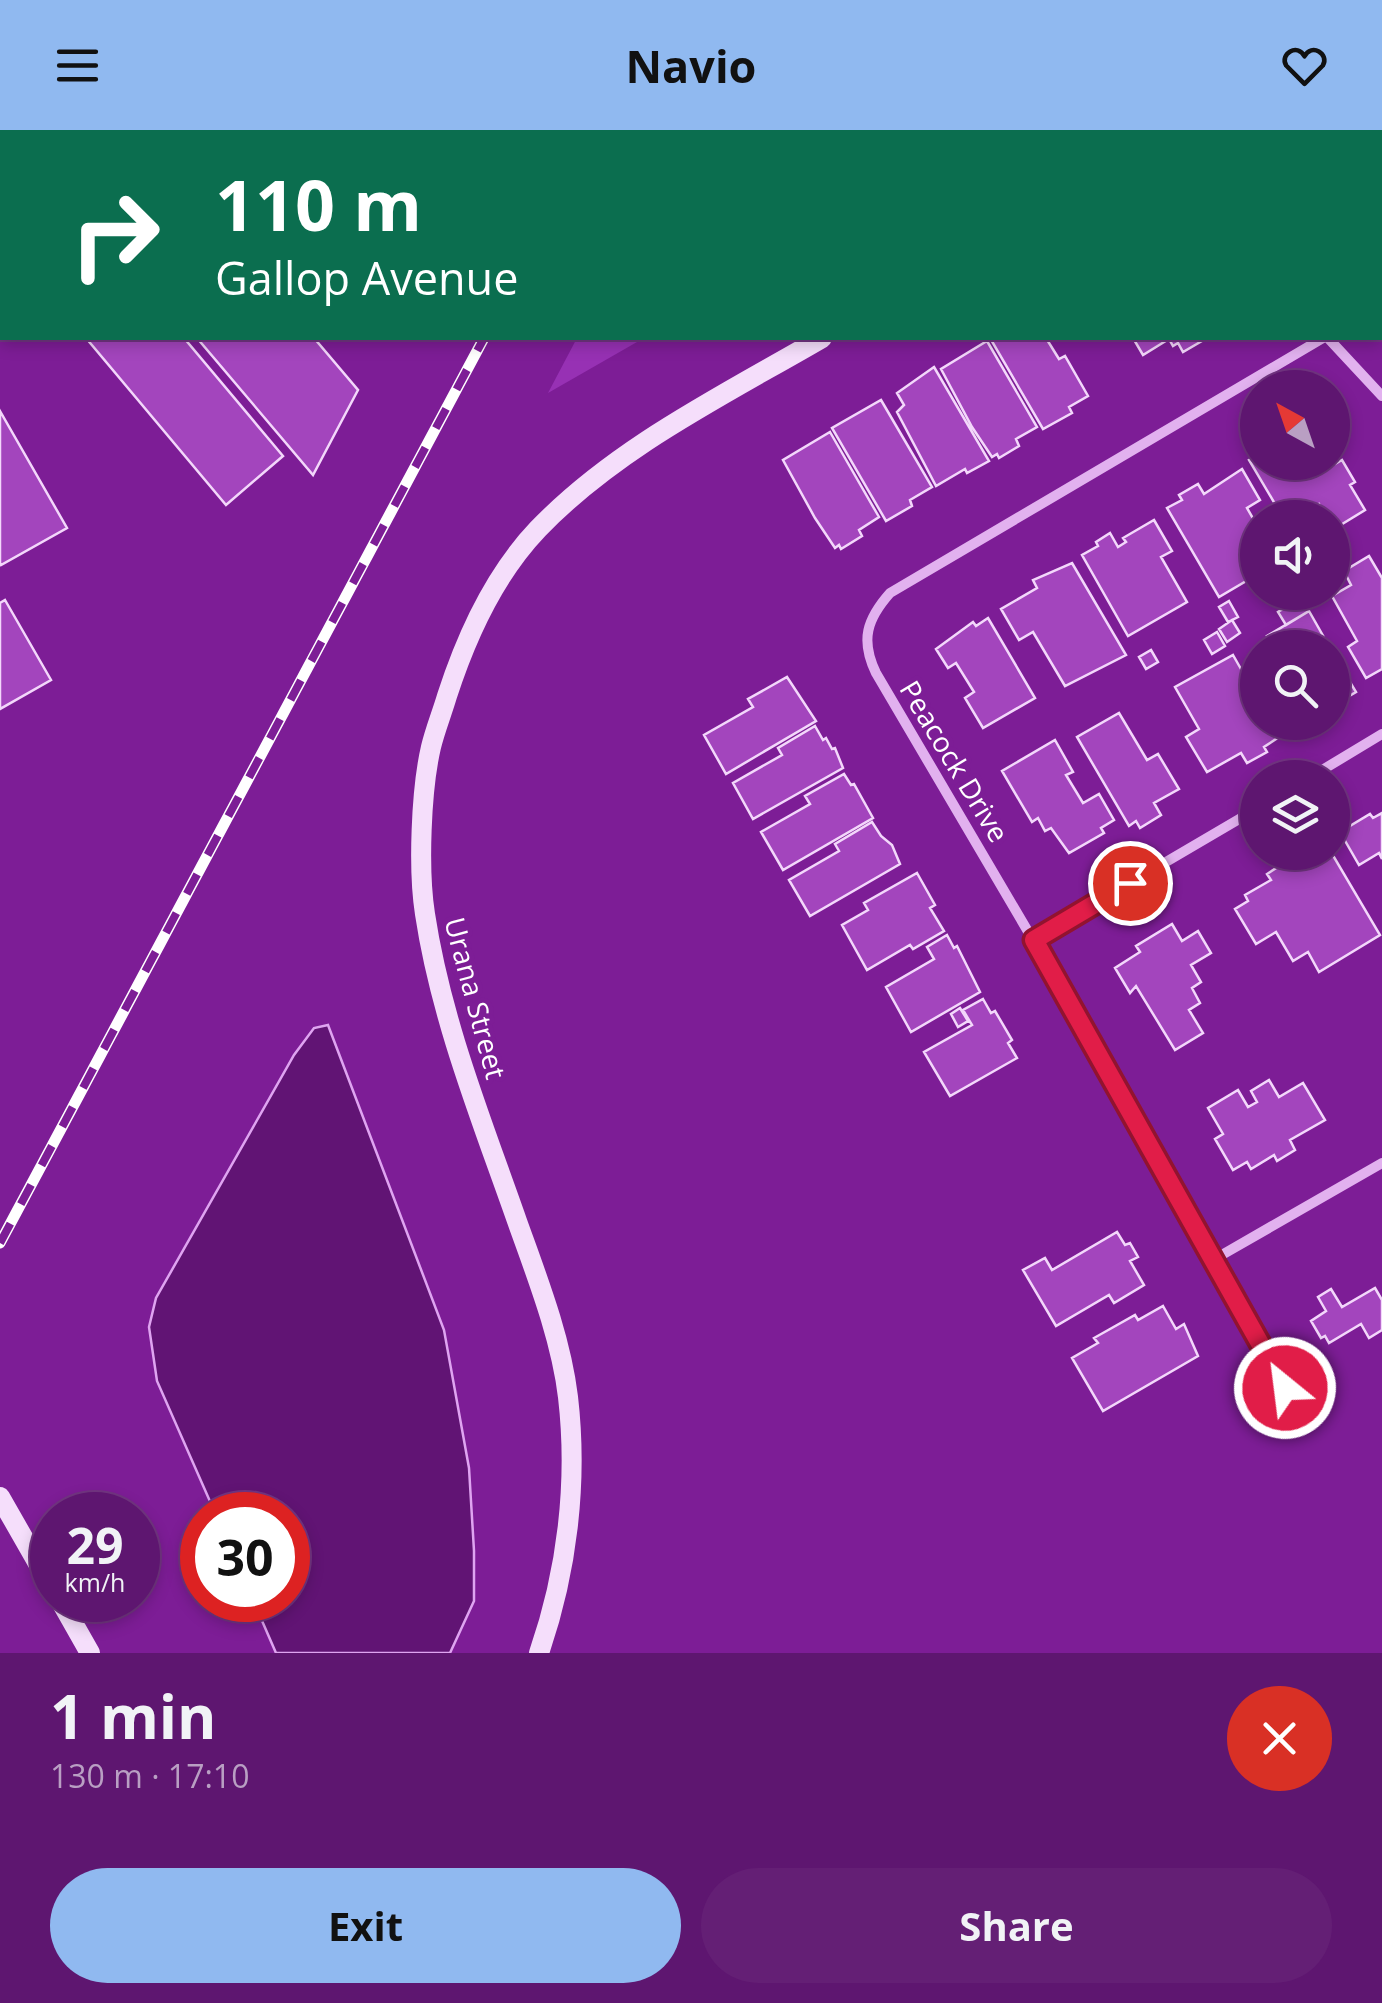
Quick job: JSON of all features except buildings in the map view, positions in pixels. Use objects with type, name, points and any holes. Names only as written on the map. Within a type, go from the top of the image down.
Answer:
[{"type":"street","name":"Urana Street","points":[[539,1653],[558,1590],[566,1533],[572,1468],[568,1394],[541,1291],[444,1002],[424,912],[423,830],[431,748],[456,666],[489,596],[535,532],[594,477],[674,424],[819,340]]},
{"type":"street","name":"Peacock Drive","points":[[1285,1388],[1034,940],[868,656],[866,640],[875,610],[890,593],[1323,340]]},
{"type":"street","points":[[1328,340],[1382,396]]},
{"type":"street","points":[[1339,760],[1382,734]]},
{"type":"street","points":[[1034,940],[1240,819]]},
{"type":"street","points":[[1213,1260],[1382,1163]]},
{"type":"street","points":[[0,1496],[30,1549]]},
{"type":"street","points":[[72,1622],[90,1653]]},
{"type":"shaded area","points":[[576,340],[641,340],[548,393]]},
{"type":"shaded area","points":[[328,1025],[444,1330],[469,1468],[474,1551],[474,1601],[450,1653],[276,1653],[263,1622],[310,1622],[310,1492],[206,1492],[157,1381],[149,1327],[156,1298],[294,1055],[314,1028]]},
{"type":"railway","points":[[0,1243],[483,340]]},
{"type":"route","points":[[1130,883],[1034,940],[1285,1388]]}]
